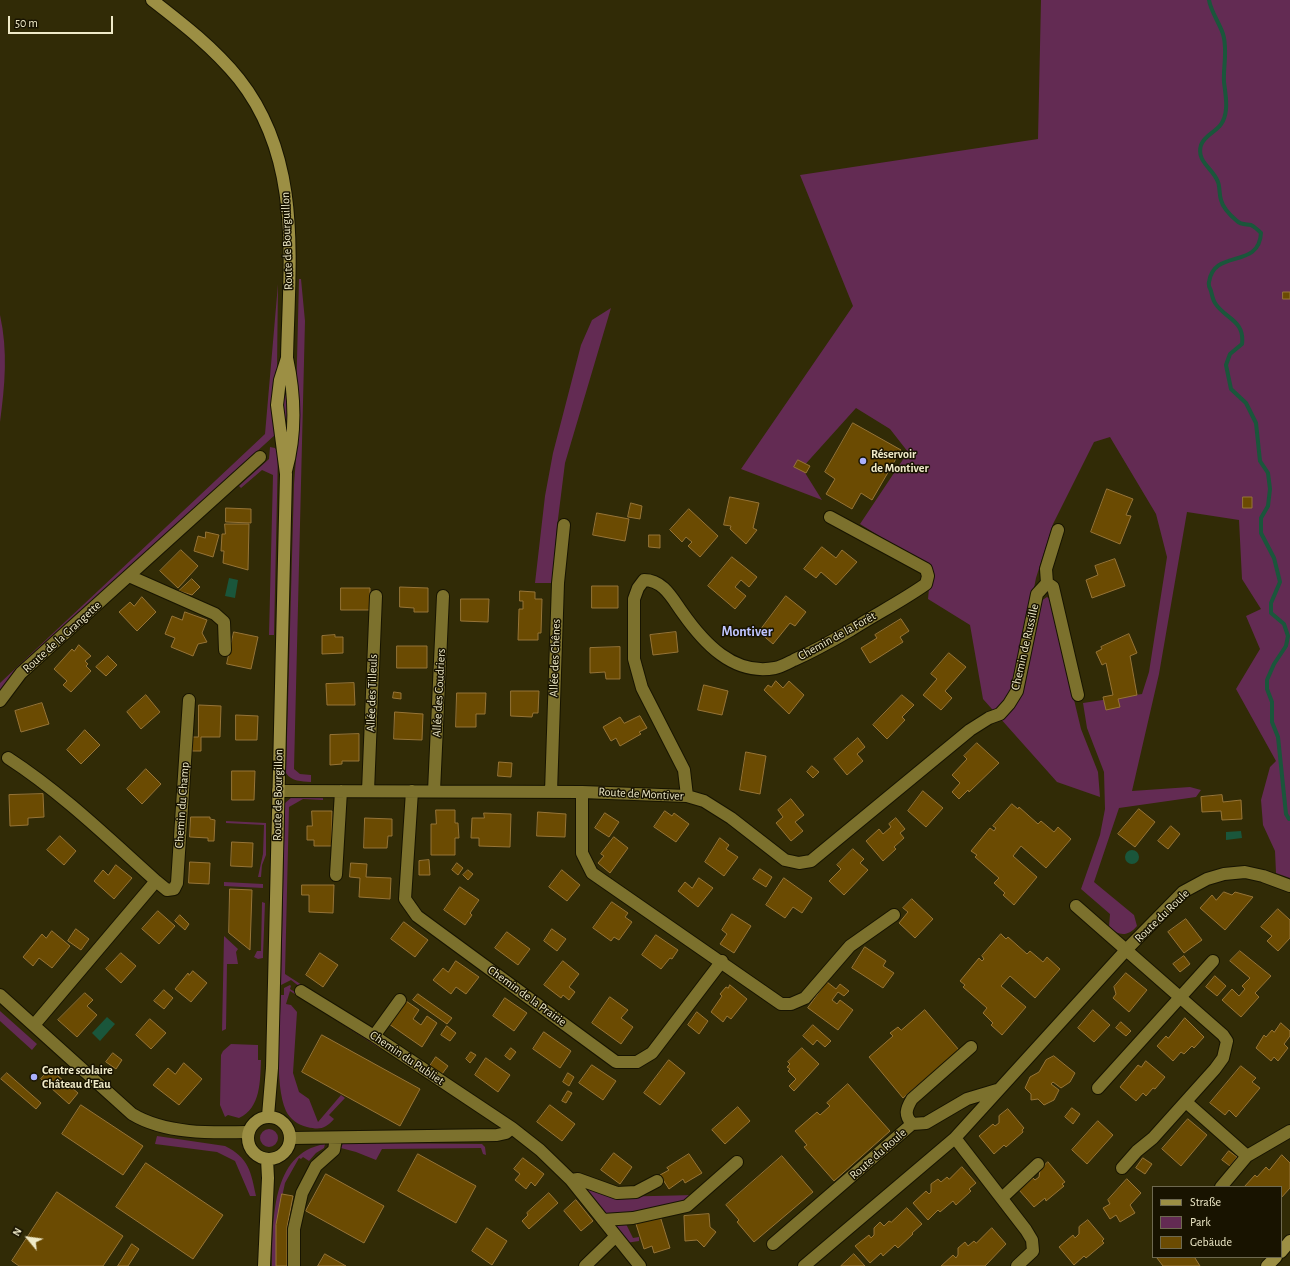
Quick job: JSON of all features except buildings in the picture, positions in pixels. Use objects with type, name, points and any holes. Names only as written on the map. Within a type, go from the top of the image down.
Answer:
[{"type":"main road","name":"Route de Bourguillon","points":[[152,0],[199,38],[228,67],[252,98],[273,138],[283,173],[289,222],[288,358]]},
{"type":"main road","name":"Route de Bourgillon","points":[[268,1116],[272,1068],[286,474],[292,451],[293,434],[291,378],[288,358]]},
{"type":"main road","points":[[268,1116],[279,1118],[285,1123],[290,1131],[290,1144],[286,1152],[275,1159],[266,1159],[255,1154],[250,1148],[248,1140],[248,1132],[256,1121],[268,1116]]},
{"type":"main road","points":[[264,1266],[268,1178],[266,1159]]},
{"type":"main road","points":[[1282,1251],[1290,1241]]},
{"type":"main road","points":[[1267,1266],[1275,1258]]},
{"type":"street","name":"Route de la Grangette","points":[[0,701],[21,673],[260,457]]},
{"type":"street","name":"Chemin de la Forêt","points":[[687,796],[684,770],[642,688],[634,659],[634,599],[638,588],[644,580],[652,580],[661,585],[695,631],[713,649],[735,663],[762,670],[777,668],[819,649],[911,595],[926,584],[928,576],[926,569],[830,517]]},
{"type":"street","name":"Allée des Chênes","points":[[551,792],[558,583],[564,525]]},
{"type":"street","name":"Chemin de Russille","points":[[982,722],[1000,714],[1009,704],[1017,691],[1037,594],[1047,583],[1046,568],[1058,530]]},
{"type":"street","points":[[129,576],[215,614],[224,622],[225,650]]},
{"type":"street","name":"Chemin de Russille","points":[[1047,583],[1053,587],[1078,695]]},
{"type":"street","name":"Allée des Tilleuls","points":[[368,791],[376,596]]},
{"type":"street","name":"Allée des Coudriers","points":[[434,791],[443,596]]},
{"type":"street","name":"Chemin du Champ","points":[[8,758],[38,777],[156,881],[168,890],[174,889],[177,883],[189,700]]},
{"type":"street","name":"Route de Montiver","points":[[278,791],[582,792],[687,796],[704,801],[731,818],[785,860],[800,863],[811,861],[970,730],[982,722]]},
{"type":"street","points":[[336,875],[341,791]]},
{"type":"street","name":"Chemin de la Prairie","points":[[412,791],[404,899],[418,916],[616,1062],[637,1062],[652,1054],[722,961]]},
{"type":"street","points":[[582,792],[582,853],[592,873],[722,961],[781,1004],[791,1004],[805,998],[850,946],[894,915]]},
{"type":"street","name":"Route du Roule","points":[[804,1266],[955,1138],[997,1090],[1127,949],[1183,892],[1206,879],[1224,874],[1245,872],[1264,876],[1290,886]]},
{"type":"street","points":[[34,1024],[156,881]]},
{"type":"street","name":"Route du Roule","points":[[1076,906],[1127,949],[1223,1035],[1227,1041],[1223,1058],[1153,1138],[1137,1151],[1122,1168]]},
{"type":"street","points":[[1098,1088],[1213,961]]},
{"type":"street","name":"Chemin du Publiet","points":[[301,991],[374,1036],[512,1128],[540,1150],[571,1180],[615,1237],[640,1266]]},
{"type":"street","points":[[0,995],[34,1024],[132,1114],[142,1120],[156,1125],[192,1130],[248,1132]]},
{"type":"street","points":[[374,1036],[400,1000]]},
{"type":"street","points":[[912,1124],[907,1118],[906,1109],[912,1099],[971,1047]]},
{"type":"street","name":"Route du Roule","points":[[773,1244],[912,1124],[926,1123],[968,1098],[997,1090]]},
{"type":"street","points":[[1186,1102],[1247,1156]]},
{"type":"street","points":[[291,1138],[497,1135],[506,1133],[512,1128]]},
{"type":"street","points":[[1223,1186],[1247,1156],[1290,1132]]},
{"type":"street","points":[[294,1266],[294,1229],[302,1193],[316,1166],[334,1150],[336,1138]]},
{"type":"street","points":[[955,1138],[1002,1198],[1032,1240],[1033,1252],[1017,1266]]},
{"type":"street","points":[[603,1220],[633,1218],[687,1206],[737,1162]]},
{"type":"street","points":[[1002,1198],[1038,1164]]},
{"type":"street","points":[[571,1180],[578,1178],[617,1193],[636,1192],[656,1181]]},
{"type":"street","points":[[585,1266],[615,1237]]},
{"type":"green space","points":[[1041,0],[1290,0],[1290,878],[1276,873],[1275,851],[1263,825],[1261,800],[1270,767],[1276,761],[1236,689],[1260,649],[1246,616],[1261,609],[1242,579],[1239,520],[1187,512],[1159,674],[1132,791],[1190,787],[1201,790],[1196,797],[1119,808],[1094,882],[1134,915],[1137,926],[1131,932],[1124,934],[1120,934],[1109,927],[1110,914],[1081,889],[1100,835],[1105,809],[1104,772],[1087,728],[1083,703],[1142,694],[1149,672],[1167,557],[1156,514],[1110,437],[1094,442],[1053,524],[1036,578],[1030,608],[1047,597],[1050,599],[1081,729],[1098,772],[1100,797],[1057,782],[983,699],[970,625],[928,599],[931,568],[860,524],[908,452],[890,429],[856,408],[802,468],[822,500],[741,469],[853,306],[800,175],[1038,139]]},
{"type":"green space","points":[[299,279],[301,279],[305,321],[294,769],[300,774],[311,775],[311,782],[294,780],[286,773],[294,484],[298,433],[296,401]]},
{"type":"green space","points":[[278,284],[277,369],[275,373],[276,434],[16,671],[0,691],[0,683],[265,434]]},
{"type":"green space","points":[[611,308],[565,463],[552,583],[535,583],[545,496],[553,453],[581,345],[592,320]]},
{"type":"green space","points":[[0,315],[3,328],[5,368],[0,422]]},
{"type":"green space","points":[[284,389],[286,389],[289,430],[284,430],[281,405]]},
{"type":"green space","points":[[270,447],[275,448],[278,452],[274,635],[269,635],[273,475],[262,470],[241,488],[239,486],[269,459]]},
{"type":"green space","points":[[323,796],[323,800],[303,799],[289,807],[285,974],[302,985],[300,987],[291,980],[281,985],[285,803],[292,797]]},
{"type":"green space","points":[[226,821],[266,823],[266,855],[262,865],[261,877],[258,877],[263,854],[264,825],[226,823]]},
{"type":"green space","points":[[224,882],[263,884],[263,888],[224,886]]},
{"type":"green space","points":[[262,902],[265,903],[263,958],[258,959],[254,957],[257,951],[261,951]]},
{"type":"green space","points":[[224,936],[238,949],[236,952],[238,964],[227,964],[226,1029],[222,1031]]},
{"type":"green space","points":[[290,985],[290,989],[380,1045],[381,1049],[290,991],[286,1004],[291,1005],[297,1012],[293,1073],[299,1092],[309,1099],[318,1122],[341,1095],[345,1098],[329,1115],[334,1119],[322,1128],[300,1125],[290,1117],[286,1111],[282,1099],[279,1070],[281,995],[284,995],[284,988]]},
{"type":"green space","points":[[0,1011],[37,1044],[32,1050],[0,1021]]},
{"type":"green space","points":[[231,1044],[258,1045],[258,1060],[261,1060],[258,1093],[255,1101],[252,1108],[239,1118],[228,1115],[225,1117],[220,1105],[221,1055],[223,1051]]},
{"type":"green space","points":[[269,1129],[273,1130],[277,1134],[277,1142],[273,1146],[269,1147],[265,1146],[261,1142],[260,1138],[261,1134],[265,1130]]},
{"type":"green space","points":[[157,1136],[225,1146],[239,1156],[248,1166],[256,1196],[250,1196],[235,1161],[217,1152],[155,1144]]},
{"type":"green space","points":[[344,1141],[354,1143],[482,1144],[485,1147],[486,1155],[483,1154],[481,1148],[382,1149],[376,1160],[341,1148]]},
{"type":"green space","points":[[325,1144],[324,1148],[316,1153],[309,1161],[303,1157],[301,1159],[299,1158],[285,1183],[276,1225],[276,1266],[272,1266],[275,1211],[278,1192],[284,1175],[294,1161],[307,1150]]},
{"type":"green space","points":[[579,1182],[612,1197],[695,1195],[686,1201],[665,1208],[608,1215],[602,1212]]},
{"type":"green space","points":[[625,1222],[633,1238],[639,1237],[639,1241],[626,1243],[612,1226]]},
{"type":"shaded area","points":[[229,578],[238,580],[235,598],[225,596]]},
{"type":"shaded area","points":[[1241,831],[1242,838],[1226,840],[1226,832]]},
{"type":"shaded area","points":[[1129,850],[1135,850],[1139,854],[1139,860],[1135,864],[1129,864],[1125,860],[1125,854]]},
{"type":"shaded area","points":[[107,1017],[115,1024],[100,1041],[92,1033]]},
{"type":"waterway","points":[[1209,0],[1211,9],[1223,34],[1224,40],[1224,82],[1226,106],[1225,117],[1222,123],[1207,136],[1201,145],[1201,156],[1216,177],[1221,200],[1228,212],[1242,224],[1251,225],[1261,233],[1258,244],[1253,251],[1245,256],[1219,265],[1213,272],[1209,285],[1215,303],[1233,320],[1242,336],[1242,344],[1230,354],[1226,365],[1231,389],[1246,403],[1256,423],[1260,461],[1268,473],[1270,489],[1268,506],[1261,518],[1261,533],[1274,558],[1280,582],[1271,603],[1271,613],[1284,624],[1288,636],[1286,646],[1274,664],[1267,680],[1267,689],[1272,702],[1272,722],[1278,737],[1286,814],[1289,819]]},
{"type":"place","name":"Réservoir de Montiver","points":[[863,461]]},
{"type":"place","name":"Centre scolaire Château d'Eau","points":[[34,1077]]},
{"type":"district","name":"Montiver","points":[[747,632]]}]
